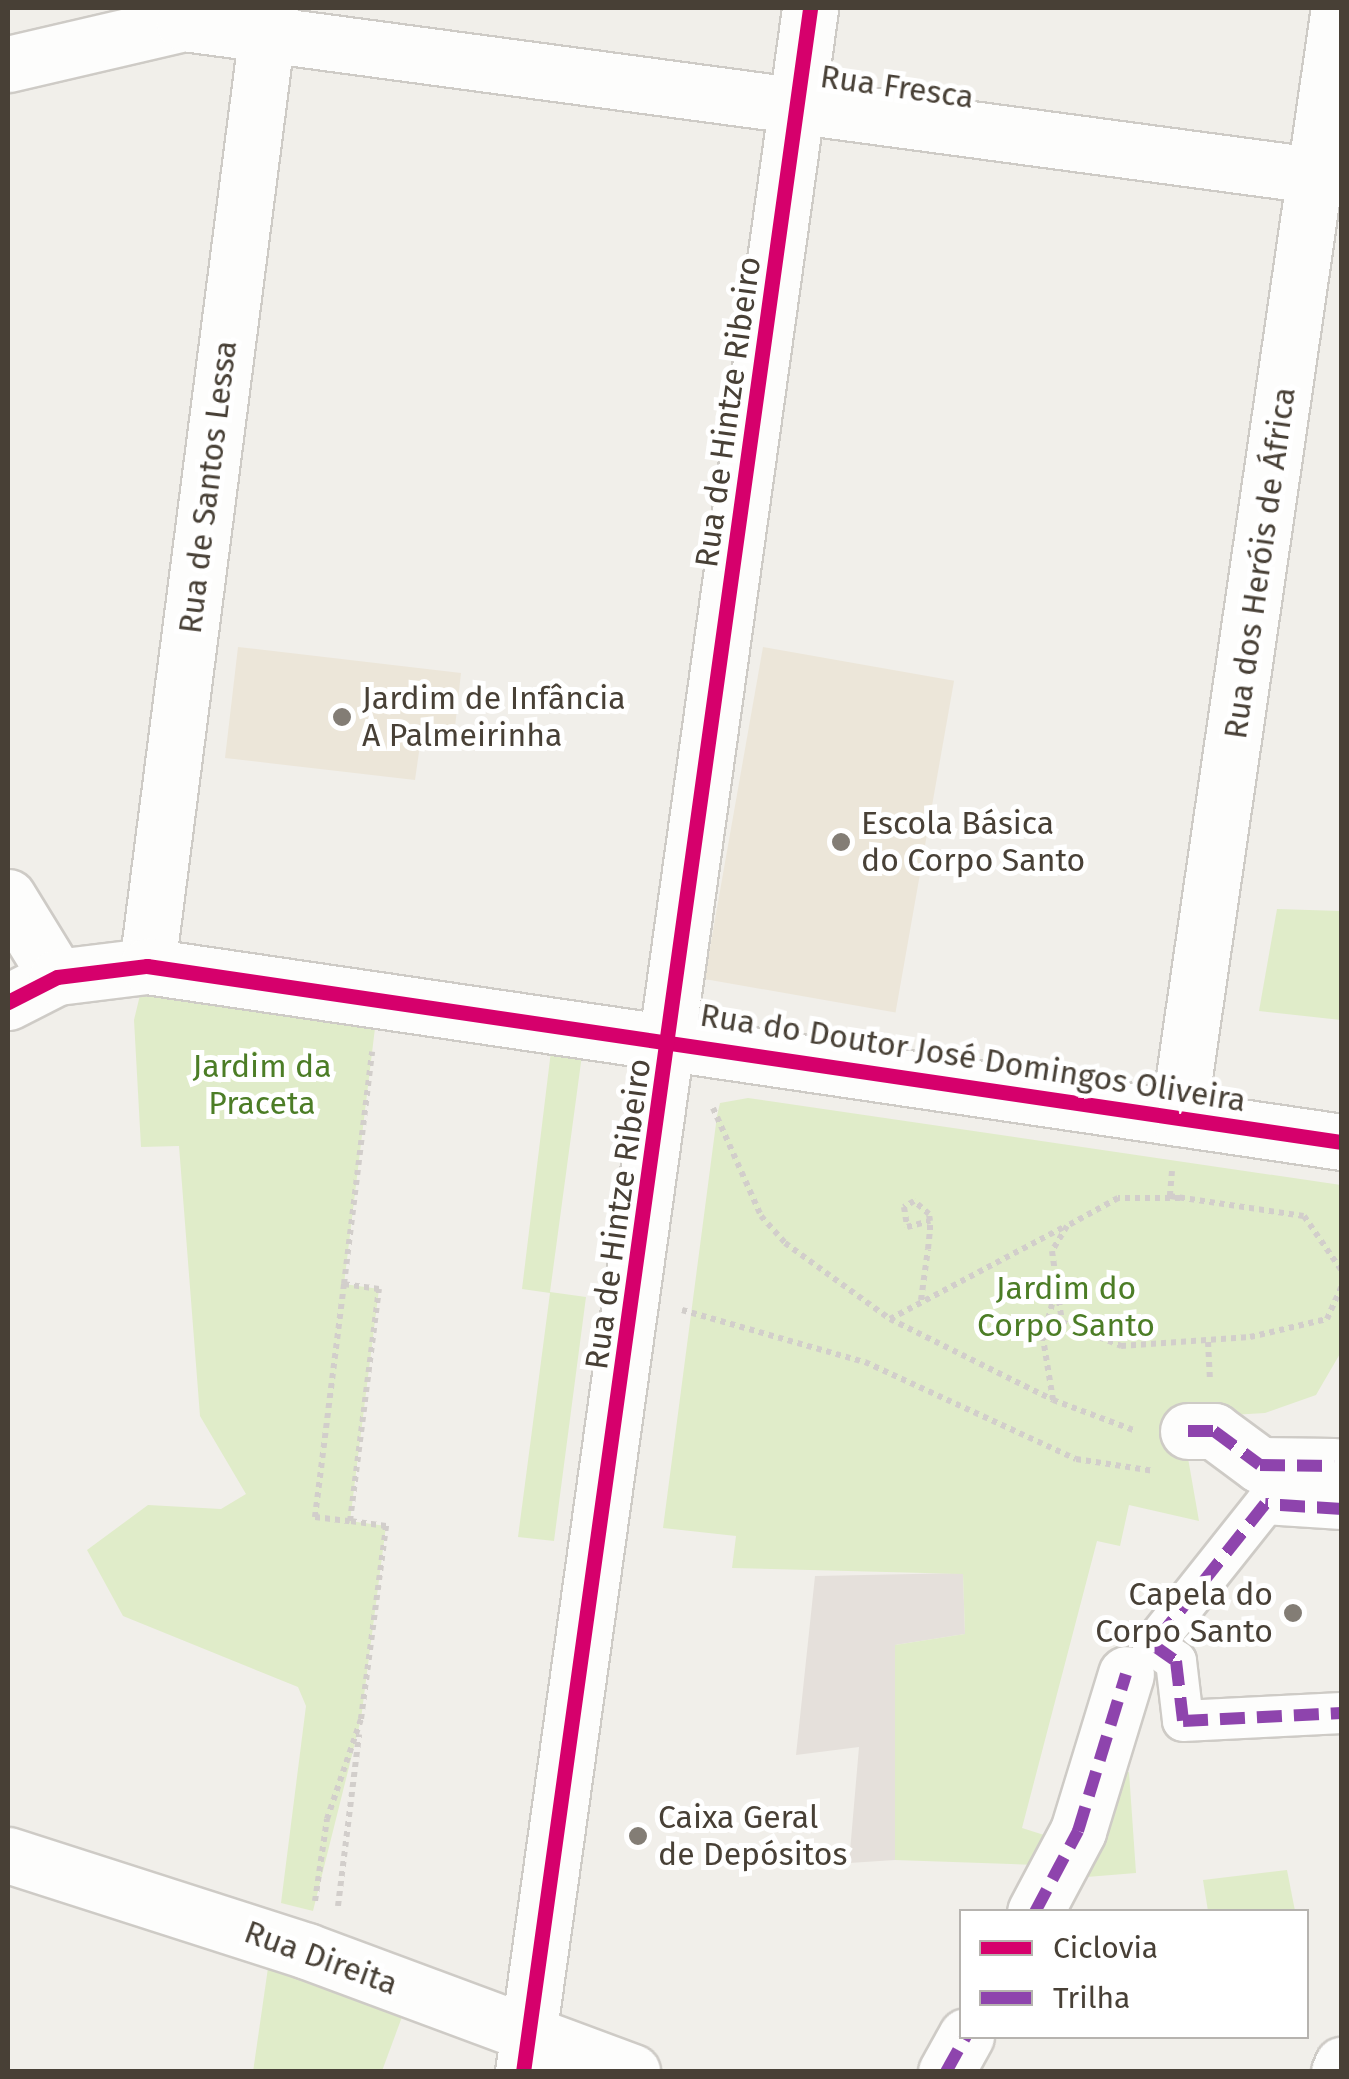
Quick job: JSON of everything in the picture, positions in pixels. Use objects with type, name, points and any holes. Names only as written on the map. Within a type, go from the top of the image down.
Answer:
[{"type":"street","name":"Rua de Hintze Ribeiro","points":[[526,2052],[672,1039],[810,8]]},
{"type":"street","name":"Rua dos Heróis de África","points":[[1178,1118],[1329,177],[1339,8]]},
{"type":"street","name":"Rua Fresca","points":[[8,64],[184,23],[268,20],[1329,177]]},
{"type":"street","name":"Rua de Santos Lessa","points":[[147,966],[268,20]]},
{"type":"street","points":[[8,897],[57,977]]},
{"type":"street","name":"Rua do Doutor José Domingos Oliveira","points":[[8,1002],[57,977],[147,966],[672,1039],[1342,1142]]},
{"type":"street","points":[[1179,1452],[1214,1430],[1260,1465],[1340,1474]]},
{"type":"street","points":[[1340,1474],[1265,1504],[1154,1645],[1176,1661],[1183,1721],[1342,1714]]},
{"type":"street","points":[[1037,1909],[1078,1832],[1126,1674]]},
{"type":"street","name":"Rua Direita","points":[[8,1855],[307,1951],[526,2052],[632,2072]]},
{"type":"street","points":[[946,2072],[964,2039]]},
{"type":"path","points":[[672,1039],[761,1216],[817,1270],[890,1319],[1105,1424],[1179,1452]]},
{"type":"path","points":[[339,1900],[386,1526],[315,1517],[373,1047]]},
{"type":"path","points":[[1178,1118],[1170,1196],[1304,1216],[1342,1271]]},
{"type":"path","points":[[890,1319],[1118,1198],[1180,1198]]},
{"type":"path","points":[[921,1301],[930,1221],[925,1204],[904,1207],[907,1227],[930,1221]]},
{"type":"path","points":[[1053,1400],[1043,1338],[1054,1300],[1052,1252],[1067,1226]]},
{"type":"path","points":[[344,1284],[379,1289],[350,1522]]},
{"type":"path","points":[[1054,1300],[1080,1335],[1121,1346],[1180,1344],[1310,1326],[1327,1319],[1342,1286]]},
{"type":"path","points":[[631,1305],[728,1318],[820,1346],[1076,1459],[1179,1452]]},
{"type":"path","points":[[307,1951],[327,1819],[361,1719]]},
{"type":"shaded area","name":"Jardim de Infância A Palmeirinha","points":[[238,647],[461,673],[455,727],[423,724],[415,780],[225,758]]},
{"type":"shaded area","name":"Escola Básica do Corpo Santo","points":[[763,647],[954,681],[896,1013],[704,979]]},
{"type":"shaded area","points":[[963,1573],[965,1634],[895,1645],[895,1860],[849,1863],[859,1747],[796,1755],[815,1576]]},
{"type":"green space","points":[[1277,909],[1341,911],[1341,1020],[1259,1011]]},
{"type":"green space","name":"Jardim da Praceta","points":[[147,966],[379,995],[344,1284],[379,1289],[350,1521],[386,1526],[361,1719],[313,1911],[281,1903],[306,1706],[298,1687],[123,1616],[87,1550],[148,1505],[221,1509],[246,1494],[200,1416],[179,1146],[141,1147],[134,1020]]},
{"type":"green space","points":[[551,1051],[582,1055],[550,1292],[586,1297],[554,1541],[518,1537],[550,1293],[522,1289]]},
{"type":"green space","name":"Jardim do Corpo Santo","points":[[748,1098],[1341,1185],[1341,1352],[1316,1395],[1265,1413],[1181,1418],[1199,1521],[1129,1505],[1120,1546],[1097,1541],[1022,1828],[1060,1840],[1037,1865],[895,1860],[895,1645],[965,1634],[963,1574],[732,1568],[736,1536],[663,1528],[717,1116],[720,1103]]},
{"type":"green space","points":[[1129,1772],[1136,1873],[1062,1879],[1115,1774]]},
{"type":"green space","points":[[1287,1870],[1295,1909],[1208,1909],[1203,1880]]},
{"type":"green space","points":[[269,1961],[406,2006],[382,2071],[253,2072]]},
{"type":"marked path","points":[[1188,1431],[1214,1431],[1260,1465],[1334,1466]]},
{"type":"marked path","points":[[1342,1509],[1265,1504],[1153,1645],[1176,1661],[1183,1721],[1342,1713]]},
{"type":"marked path","points":[[1037,1909],[1078,1831],[1126,1674]]},
{"type":"marked path","points":[[946,2072],[964,2039]]},
{"type":"cycle path","points":[[523,2072],[810,8]]},
{"type":"cycle path","points":[[8,1002],[57,977],[147,966],[1342,1142]]},
{"type":"place","name":"Jardim de Infância A Palmeirinha","points":[[342,717]]},
{"type":"place","name":"Escola Básica do Corpo Santo","points":[[841,842]]},
{"type":"place","name":"Capela do Corpo Santo","points":[[1293,1613]]},
{"type":"place","name":"Caixa Geral de Depósitos","points":[[638,1836]]}]
